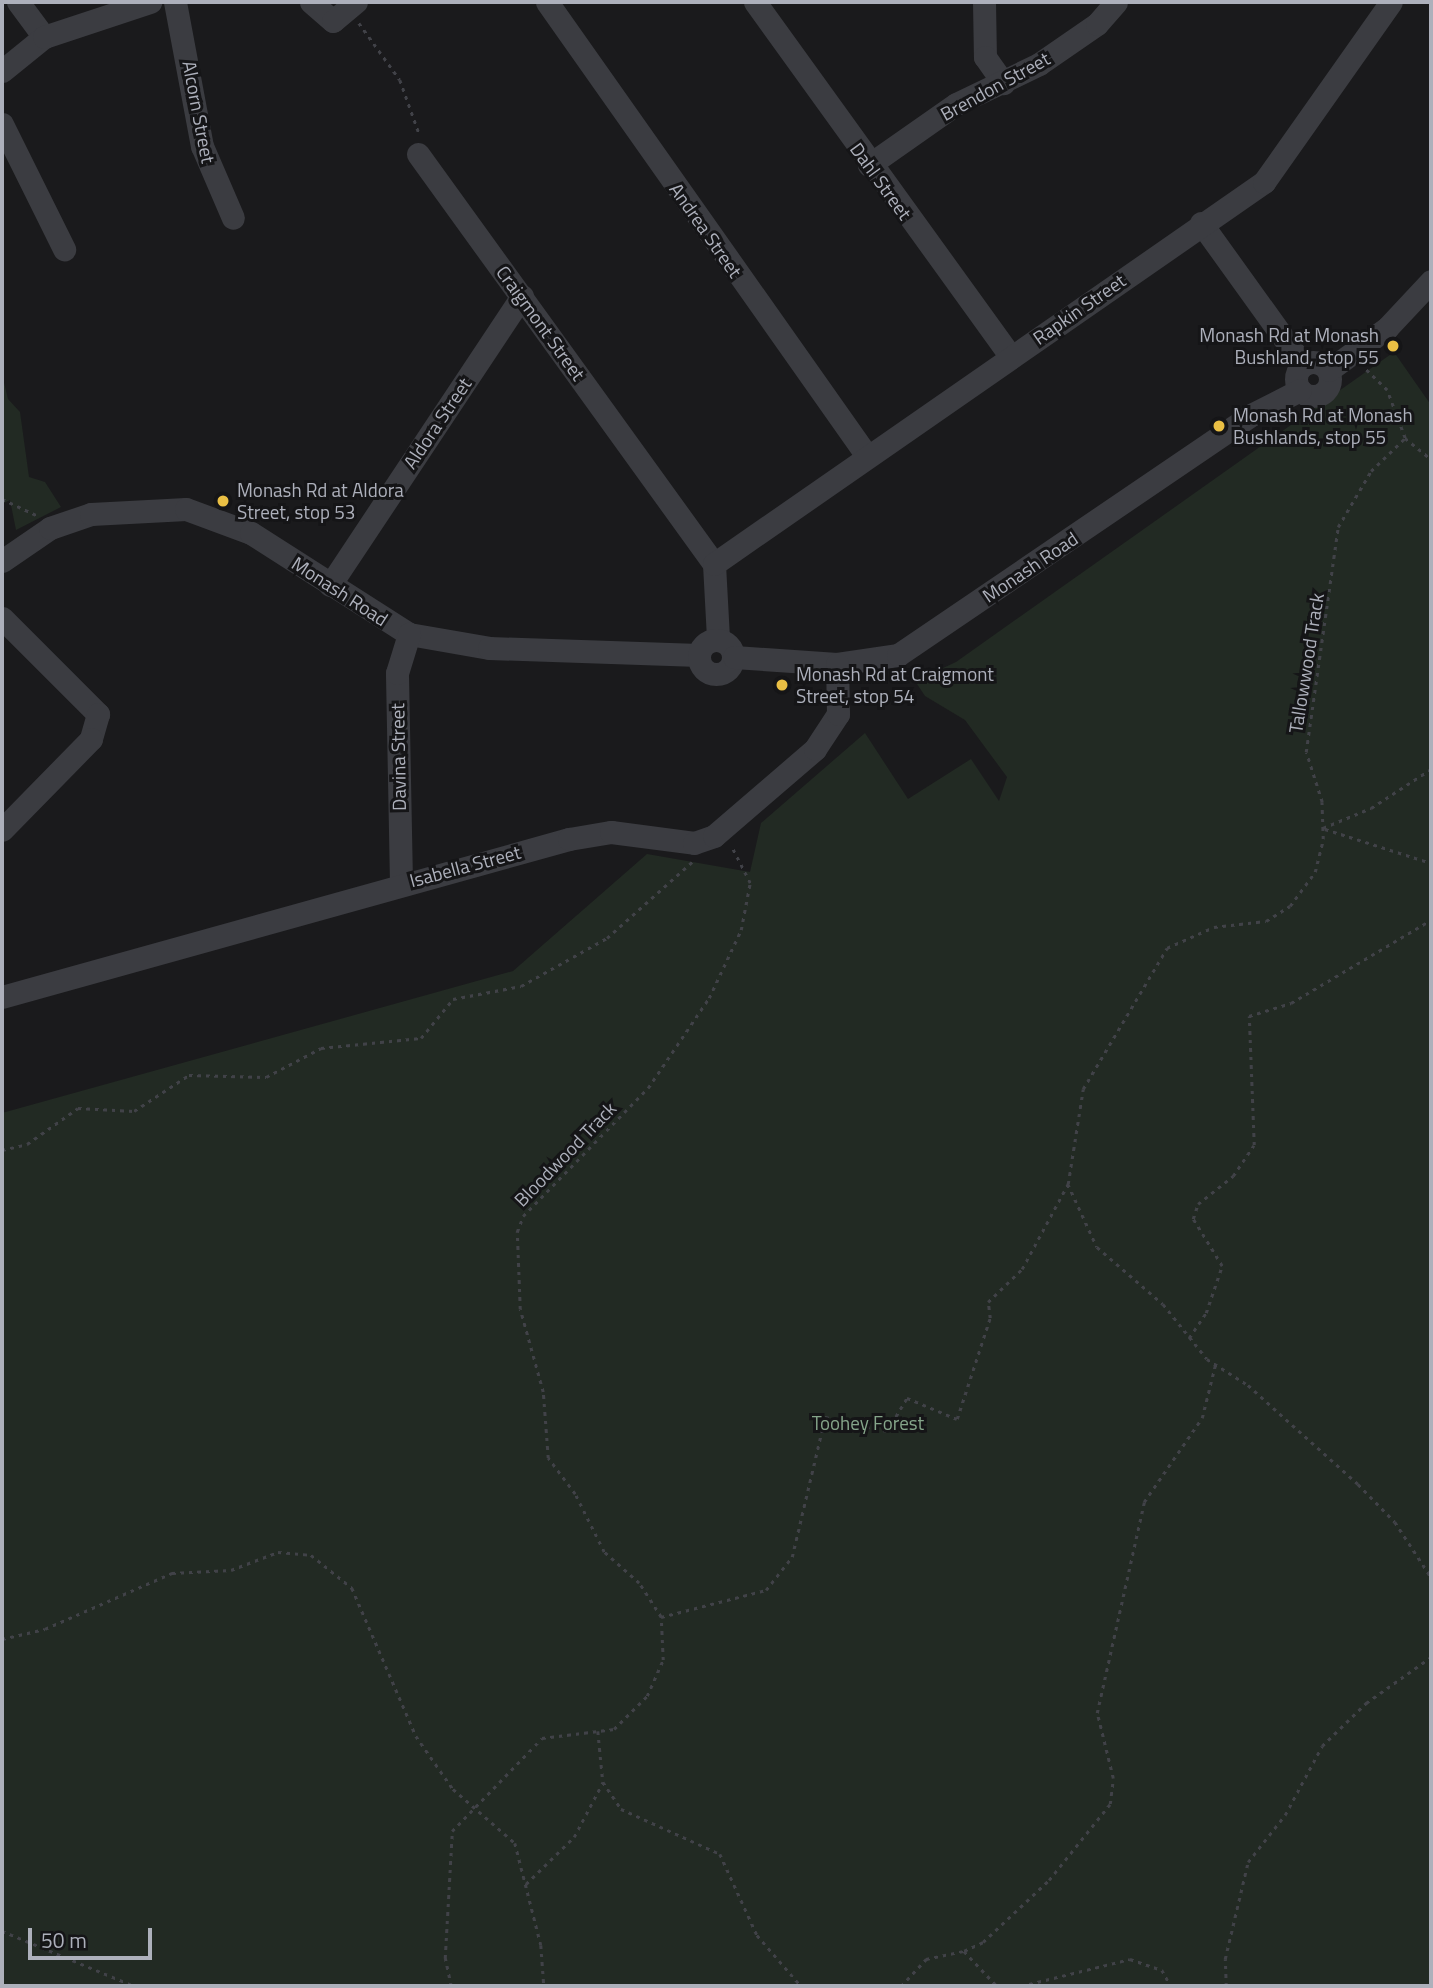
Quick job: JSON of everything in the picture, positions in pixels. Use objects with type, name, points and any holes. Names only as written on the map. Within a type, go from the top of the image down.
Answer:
[{"type":"street","points":[[19,2],[44,37]]},
{"type":"street","points":[[2,71],[44,37],[150,2]]},
{"type":"street","name":"Alcorn Street","points":[[175,2],[202,146],[233,218]]},
{"type":"street","points":[[311,2],[346,10]]},
{"type":"street","name":"Andrea Street","points":[[547,2],[867,456]]},
{"type":"street","name":"Dahl Street","points":[[755,2],[869,165],[1011,357]]},
{"type":"street","points":[[984,2],[985,57],[1003,83]]},
{"type":"street","name":"Brendon Street","points":[[869,165],[956,104],[1003,83],[1097,24],[1116,2]]},
{"type":"street","name":"Rapkin Street","points":[[714,564],[1201,223],[1264,182],[1285,159],[1391,2]]},
{"type":"street","points":[[2,124],[64,249]]},
{"type":"street","name":"Craigmont Street","points":[[418,154],[714,564]]},
{"type":"street","points":[[1201,223],[1303,365]]},
{"type":"street","name":"Monash Road","points":[[734,657],[837,664],[898,654],[925,639],[1251,415],[1300,390],[1324,393],[1328,370],[1387,328],[1431,281]]},
{"type":"street","name":"Aldora Street","points":[[330,585],[522,296]]},
{"type":"street","points":[[1300,390],[1296,376],[1303,365],[1318,362],[1328,370]]},
{"type":"street","name":"Monash Road","points":[[2,561],[50,528],[120,508],[186,509],[251,533],[409,634],[489,648],[699,655]]},
{"type":"street","points":[[714,564],[718,639],[734,657],[729,670],[715,674],[703,668],[699,655],[705,643],[718,639]]},
{"type":"street","points":[[2,618],[98,714],[92,739],[2,830]]},
{"type":"street","name":"Davina Street","points":[[401,883],[397,673],[409,634]]},
{"type":"street","points":[[714,836],[815,749],[838,714],[837,664]]},
{"type":"street","name":"Isabella Street","points":[[2,997],[401,883],[579,837],[611,832],[694,843],[714,836]]},
{"type":"path","points":[[346,10],[400,80],[418,129],[418,154]]},
{"type":"path","points":[[1350,355],[1387,390],[1405,438],[1431,459]]},
{"type":"path","name":"Tallowwood Track","points":[[661,1617],[766,1590],[793,1557],[825,1417],[887,1431],[907,1398],[957,1419],[990,1318],[988,1302],[1022,1269],[1068,1184],[1083,1089],[1167,948],[1214,927],[1266,921],[1290,906],[1315,872],[1323,828],[1306,751],[1338,527],[1371,471],[1405,438]]},
{"type":"path","points":[[2,499],[30,509],[50,528]]},
{"type":"path","points":[[1323,828],[1371,808],[1431,769]]},
{"type":"path","points":[[1323,828],[1431,863]]},
{"type":"path","points":[[2,1150],[27,1144],[78,1108],[134,1111],[188,1075],[266,1077],[321,1048],[421,1038],[453,999],[521,986],[607,938],[673,883],[714,836]]},
{"type":"path","name":"Bloodwood Track","points":[[661,1617],[639,1583],[604,1552],[575,1494],[548,1458],[543,1392],[520,1309],[517,1232],[523,1216],[648,1088],[709,998],[741,930],[750,883],[739,852],[714,836]]},
{"type":"path","points":[[1189,1338],[1206,1313],[1222,1266],[1193,1219],[1198,1204],[1233,1176],[1254,1145],[1249,1016],[1291,1003],[1431,920]]},
{"type":"path","points":[[1068,1184],[1097,1247],[1163,1304],[1215,1366],[1248,1385],[1358,1485],[1395,1522],[1431,1577]]},
{"type":"path","points":[[901,1986],[926,1959],[964,1951],[983,1942],[1049,1880],[1110,1804],[1113,1779],[1097,1713],[1144,1503],[1202,1418],[1215,1366]]},
{"type":"path","points":[[2,1639],[45,1629],[172,1573],[230,1570],[278,1552],[311,1555],[352,1588],[416,1736],[471,1807],[515,1843],[526,1885],[544,1986]]},
{"type":"path","points":[[1431,1605],[1431,1624]]},
{"type":"path","points":[[451,1986],[445,1958],[452,1831],[471,1807],[541,1738],[614,1729],[647,1696],[663,1660],[661,1617]]},
{"type":"path","points":[[1226,1986],[1225,1959],[1248,1862],[1284,1815],[1322,1746],[1366,1703],[1431,1657]]},
{"type":"path","points":[[526,1885],[574,1838],[603,1782],[598,1731]]},
{"type":"path","points":[[603,1782],[632,1815],[720,1854],[757,1935],[801,1986]]},
{"type":"path","points":[[2,1931],[134,1986]]},
{"type":"path","points":[[964,1951],[997,1986]]},
{"type":"path","points":[[1021,1986],[1130,1959],[1162,1970],[1171,1986]]},
{"type":"green space","name":"Toohey Forest","points":[[1394,352],[1431,405],[1431,1986],[2,1986],[2,1113],[513,971],[647,854],[750,872],[761,823],[865,733],[908,799],[971,759],[999,801],[1007,777],[965,720],[925,696],[915,681],[956,662]]},
{"type":"green space","points":[[2,374],[8,399],[20,412],[29,477],[45,482],[61,507],[16,530],[10,500],[2,504]]},
{"type":"place","name":"Monash Rd at Monash Bushland, stop 55","points":[[1393,346]]},
{"type":"place","name":"Monash Rd at Monash Bushlands, stop 55","points":[[1219,426]]},
{"type":"place","name":"Monash Rd at Aldora Street, stop 53","points":[[223,501]]},
{"type":"place","name":"Monash Rd at Craigmont Street, stop 54","points":[[782,685]]}]
